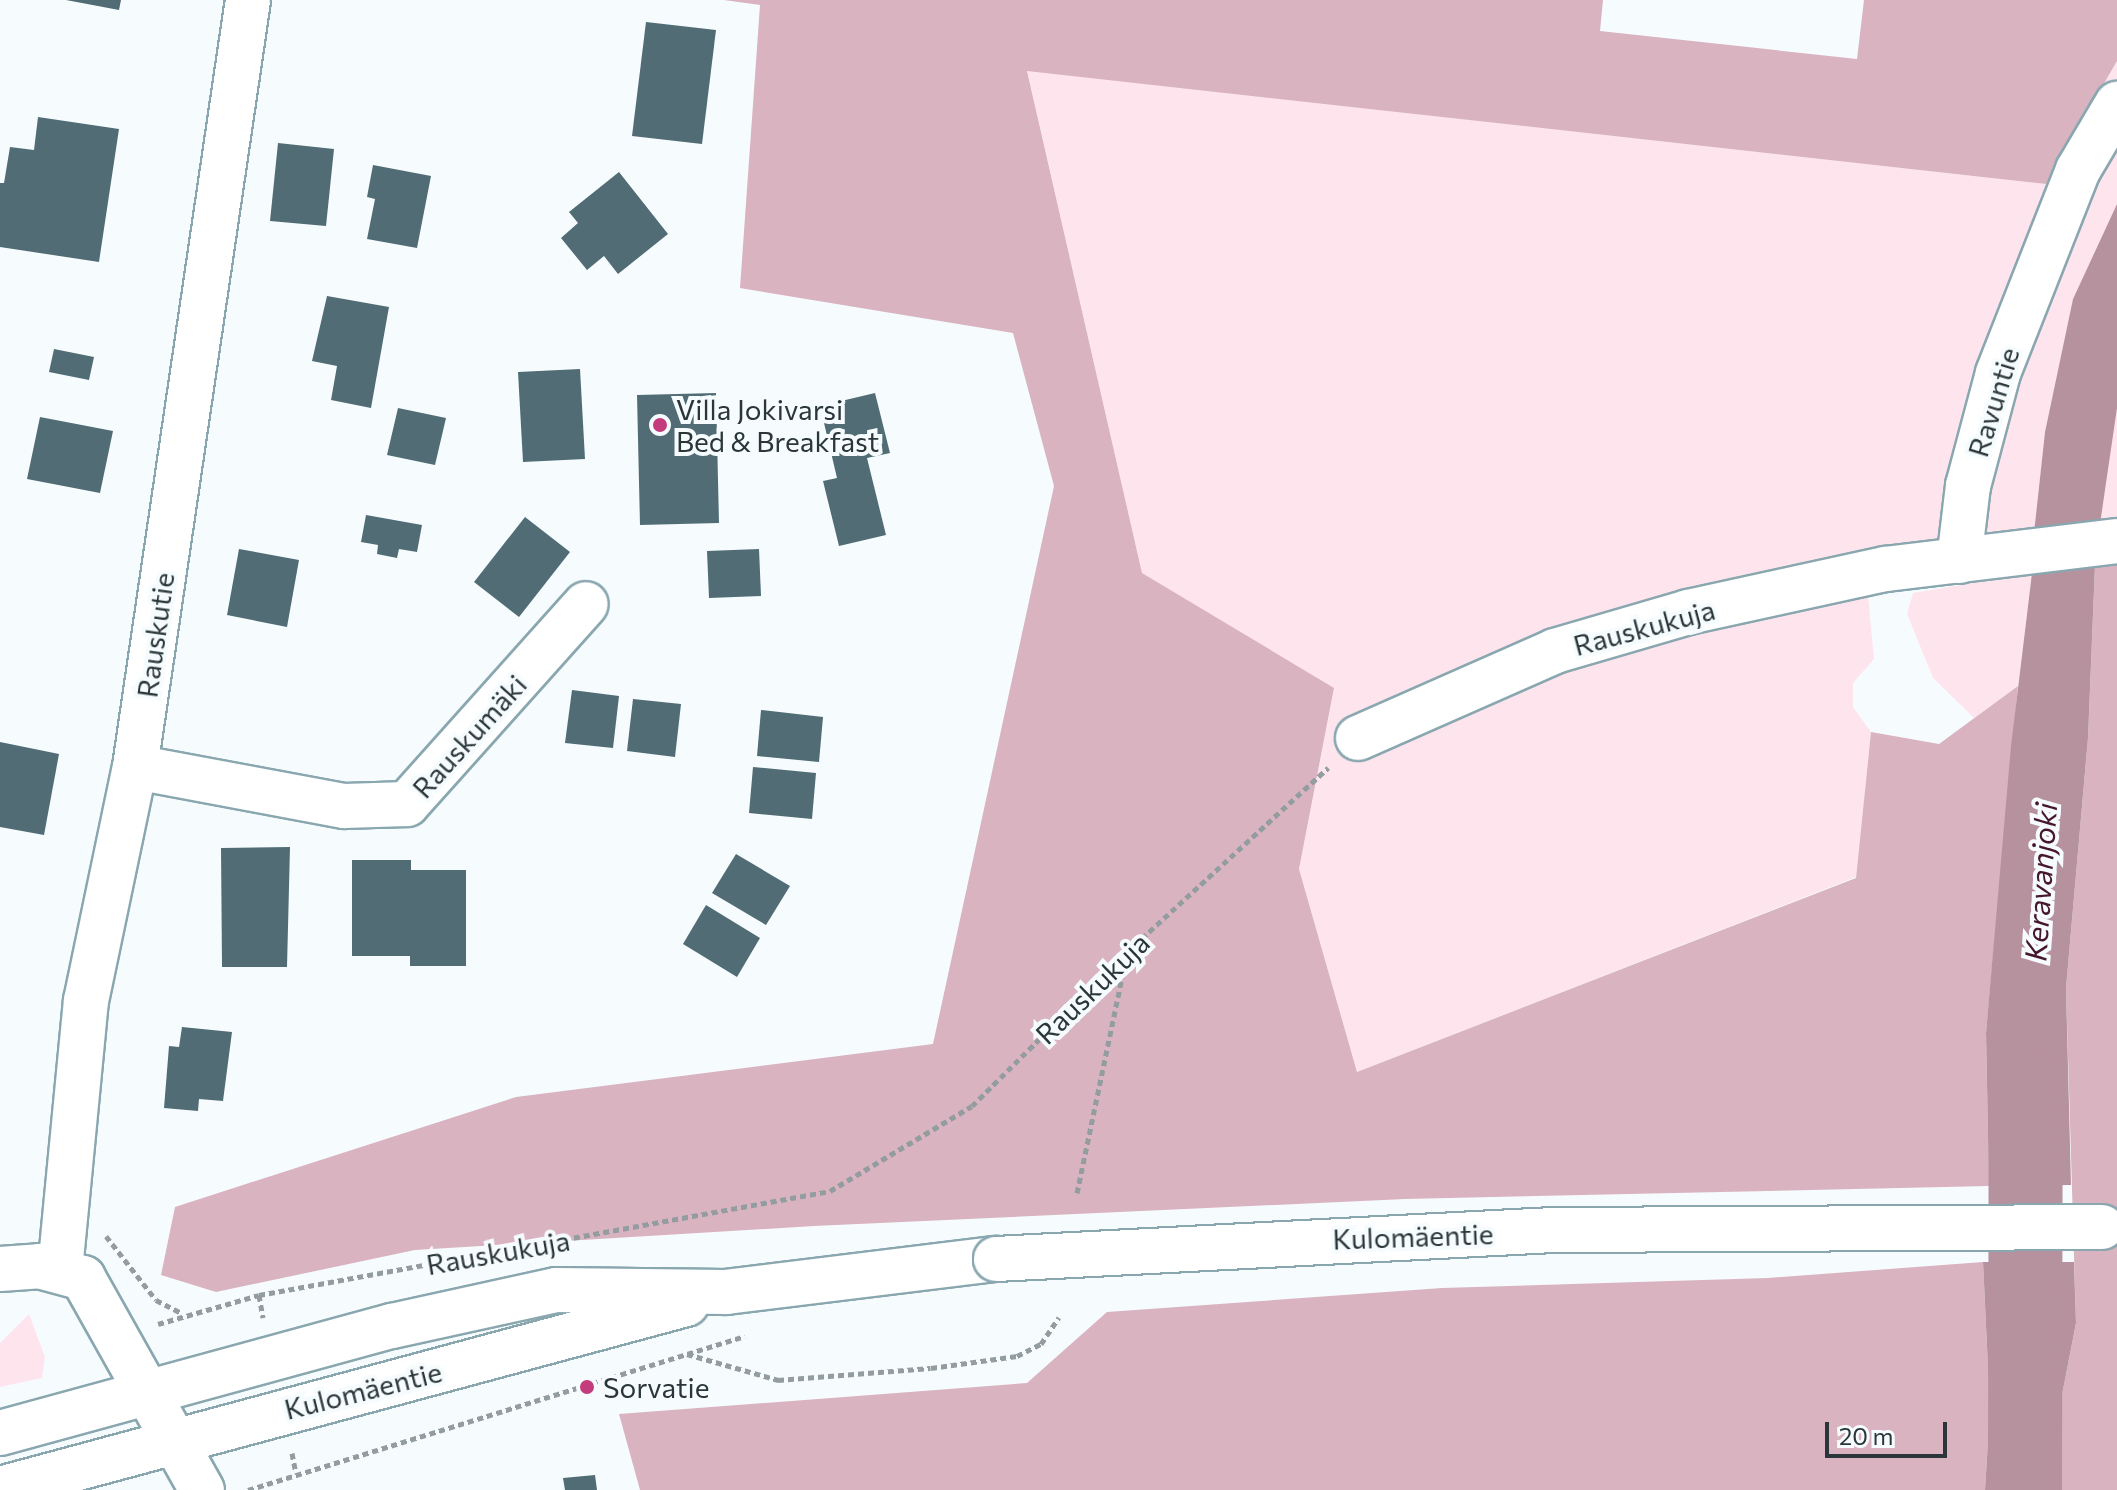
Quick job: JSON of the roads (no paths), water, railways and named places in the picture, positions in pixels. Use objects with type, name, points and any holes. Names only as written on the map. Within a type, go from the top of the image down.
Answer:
[{"type":"street","name":"Rauskutie","points":[[60,1270],[86,1001],[135,767],[248,0]]},
{"type":"street","name":"Ravuntie","points":[[1959,561],[1968,486],[1998,373],[2078,170],[2117,104]]},
{"type":"street","points":[[1959,561],[2115,541]]},
{"type":"street","name":"Rauskukuja","points":[[1358,738],[1555,651],[1762,596],[1886,569],[1959,561]]},
{"type":"street","name":"Rauskumäki","points":[[135,767],[344,806],[407,804],[424,791],[586,604]]},
{"type":"street","name":"Kulomäentie","points":[[0,1433],[392,1326],[556,1290],[726,1292],[996,1259],[1554,1230],[2110,1227]]},
{"type":"street","points":[[0,1269],[60,1270],[83,1278],[99,1299],[202,1490]]},
{"type":"street","name":"Kulomäentie","points":[[0,1489],[175,1440],[573,1338],[726,1292]]},
{"type":"water","points":[[2117,204],[2117,408],[2100,524],[2034,533],[2045,432],[2073,299]]},
{"type":"water","points":[[2095,565],[2088,738],[2066,988],[2071,1185],[1989,1186],[1986,1033],[2011,746],[2032,573]]},
{"type":"water","points":[[1983,1262],[2074,1262],[2076,1323],[2061,1400],[2058,1490],[1985,1490],[1990,1409]]},
{"type":"waterway","name":"Keravanjoki","points":[[2025,1490],[2026,1085]]},
{"type":"place","name":"Villa Jokivarsi Bed & Breakfast","points":[[660,425]]},
{"type":"place","name":"Sorvatie","points":[[587,1387]]}]
